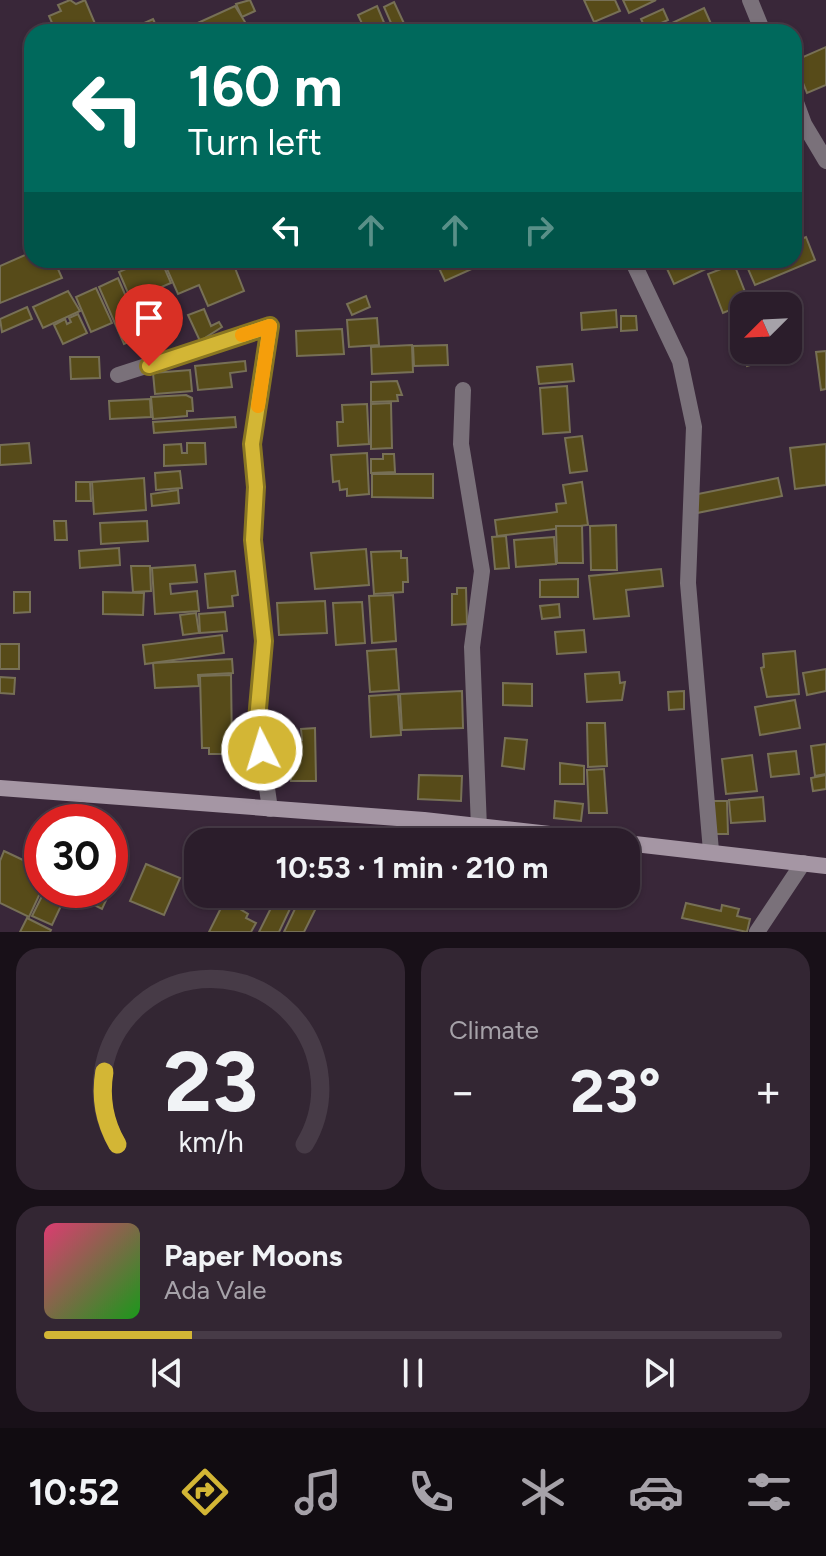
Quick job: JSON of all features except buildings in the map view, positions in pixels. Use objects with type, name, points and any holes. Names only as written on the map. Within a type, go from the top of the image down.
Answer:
[{"type":"street","points":[[750,0],[760,24]]},
{"type":"street","points":[[802,119],[826,161]]},
{"type":"street","points":[[636,268],[680,361],[694,427],[688,583],[711,851]]},
{"type":"street","points":[[118,375],[270,326],[252,444],[256,487],[253,540],[264,641],[257,720],[270,809]]},
{"type":"street","points":[[0,788],[479,828],[472,647],[482,571],[461,444],[463,390]]},
{"type":"street","points":[[640,844],[826,866]]},
{"type":"street","points":[[757,932],[803,863]]},
{"type":"slow traffic","points":[[242,335],[270,326],[258,406]]},
{"type":"route","points":[[149,366],[270,326],[252,444],[256,487],[253,540],[264,641],[257,720],[262,750]]}]
